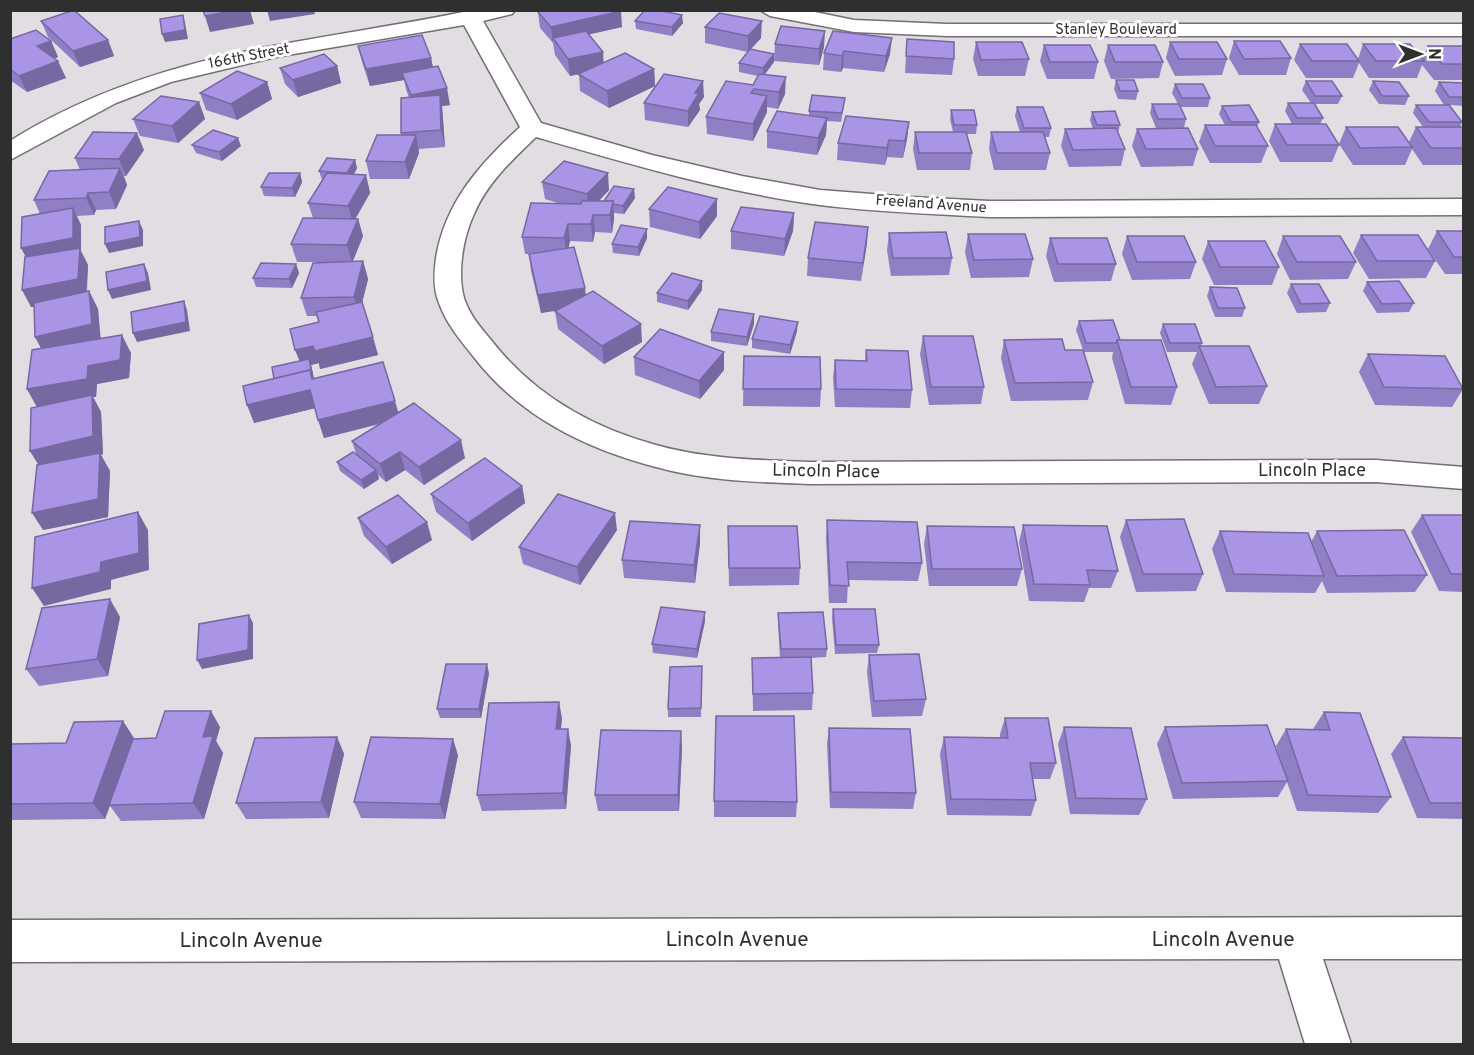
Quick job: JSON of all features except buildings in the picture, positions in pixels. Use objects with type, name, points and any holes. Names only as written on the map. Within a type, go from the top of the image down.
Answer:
[{"type":"street","name":"166th Street","points":[[10,153],[86,107],[147,82],[223,60],[471,18],[505,10]]},
{"type":"street","name":"Stanley Boulevard","points":[[770,10],[854,26],[947,30],[1464,30]]},
{"type":"street","points":[[471,18],[532,128]]},
{"type":"street","name":"Freeland Avenue","points":[[532,128],[646,161],[742,183],[819,197],[911,205],[989,209],[1464,207]]},
{"type":"street","name":"Lincoln Place","points":[[532,128],[495,164],[471,196],[456,227],[449,264],[450,297],[468,331],[496,366],[534,402],[596,434],[656,456],[729,471],[809,473],[1376,471],[1464,478]]},
{"type":"street","name":"Lincoln Avenue","points":[[10,941],[1464,938]]},
{"type":"street","points":[[1295,940],[1328,1044]]}]
